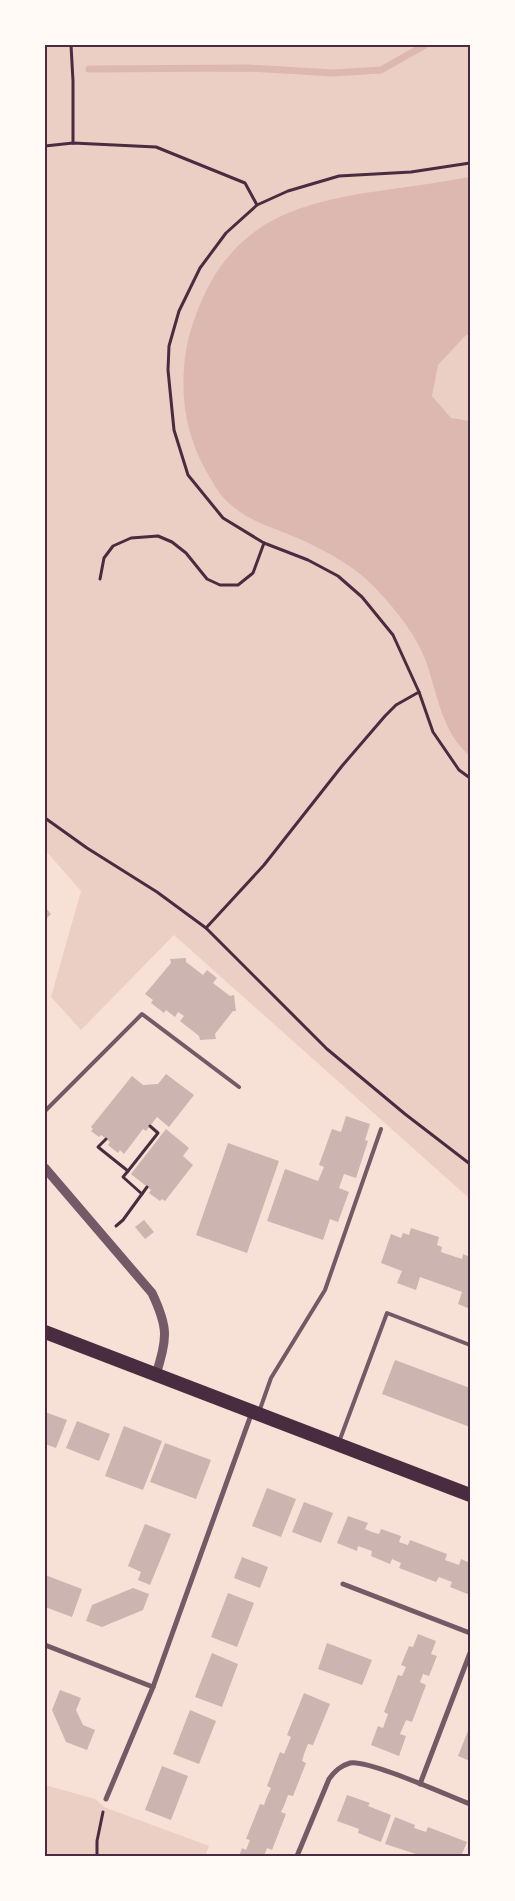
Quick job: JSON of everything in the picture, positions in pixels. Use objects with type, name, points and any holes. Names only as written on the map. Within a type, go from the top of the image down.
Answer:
[{"type":"highway","points":[[45,1332],[470,1495]]},
{"type":"street","points":[[45,1168],[152,1293],[163,1317],[165,1342],[156,1375]]},
{"type":"street","points":[[106,1799],[153,1687],[256,1413]]},
{"type":"street","points":[[343,1584],[470,1633]]},
{"type":"street","points":[[45,1645],[153,1687]]},
{"type":"street","points":[[420,1784],[470,1653]]},
{"type":"street","points":[[298,1856],[329,1779],[337,1768],[352,1762],[370,1765],[470,1804]]},
{"type":"lane","points":[[45,1111],[142,1014],[238,1087]]},
{"type":"lane","points":[[256,1413],[271,1378],[325,1290],[381,1129]]},
{"type":"lane","points":[[339,1444],[387,1314],[470,1345]]},
{"type":"path","points":[[71,45],[73,144]]},
{"type":"path","points":[[45,146],[73,144],[156,147],[246,183],[257,205]]},
{"type":"path","points":[[470,163],[412,172],[339,176],[288,191],[257,205],[226,233],[200,268],[179,310],[169,346],[168,370],[174,430],[188,475],[223,518],[264,543],[308,560],[338,576],[362,597],[393,635],[419,692],[433,732],[459,770],[470,778]]},
{"type":"path","points":[[100,579],[104,558],[113,546],[131,538],[158,536],[172,542],[186,553],[207,579],[220,585],[238,585],[253,573],[264,543]]},
{"type":"path","points":[[206,928],[264,865],[384,716],[396,704],[419,692]]},
{"type":"path","points":[[45,818],[87,848],[157,892],[206,928],[328,1049],[404,1114],[470,1164]]},
{"type":"path","points":[[142,1194],[123,1177],[148,1149],[158,1133],[150,1126]]},
{"type":"path","points":[[106,1140],[98,1147],[128,1171]]},
{"type":"path","points":[[104,1236],[123,1220],[147,1187]]},
{"type":"path","points":[[96,1856],[97,1841],[106,1799]]},
{"type":"shaded area","points":[[45,45],[470,45],[470,1199],[174,935],[81,1030],[51,997],[81,891],[45,850]]},
{"type":"shaded area","points":[[470,177],[470,333],[438,365],[432,396],[451,418],[470,421],[470,756],[461,747],[447,725],[427,664],[418,644],[399,615],[370,582],[322,550],[249,517],[230,504],[219,493],[196,450],[185,410],[183,382],[189,336],[195,316],[208,287],[224,262],[261,227],[283,215],[306,206],[331,200],[357,194]]},
{"type":"shaded area","points":[[45,1785],[95,1799],[104,1807],[209,1846],[205,1856],[45,1856]]},
{"type":"building","points":[[45,907],[51,914],[45,920]]},
{"type":"building","points":[[186,958],[186,962],[203,975],[207,970],[217,978],[213,983],[230,996],[234,995],[236,1011],[233,1011],[215,1034],[216,1039],[200,1040],[199,1036],[180,1021],[184,1016],[178,1012],[175,1017],[166,1010],[164,1013],[151,1003],[153,1000],[145,994],[171,963],[170,959]]},
{"type":"building","points":[[166,1074],[194,1095],[169,1127],[157,1117],[146,1131],[143,1129],[124,1154],[120,1150],[118,1153],[108,1145],[110,1142],[101,1135],[99,1137],[91,1131],[93,1129],[91,1127],[132,1076],[143,1085],[158,1084]]},
{"type":"building","points":[[346,1116],[370,1124],[365,1140],[368,1141],[356,1178],[344,1174],[339,1188],[349,1192],[338,1222],[330,1219],[323,1240],[267,1221],[285,1169],[318,1181],[324,1167],[319,1165],[332,1129],[341,1132]]},
{"type":"building","points":[[166,1129],[189,1148],[183,1156],[193,1165],[165,1201],[162,1199],[160,1201],[149,1193],[151,1190],[131,1174]]},
{"type":"building","points":[[228,1143],[279,1161],[247,1253],[196,1235]]},
{"type":"building","points":[[144,1220],[154,1232],[145,1239],[135,1227]]},
{"type":"building","points":[[411,1228],[439,1237],[437,1245],[442,1247],[441,1252],[462,1259],[463,1254],[470,1257],[470,1309],[458,1304],[462,1292],[420,1277],[416,1290],[397,1283],[402,1271],[381,1263],[391,1234],[401,1238],[403,1233],[409,1235]]},
{"type":"building","points":[[395,1360],[470,1388],[470,1427],[382,1394]]},
{"type":"building","points":[[45,1412],[67,1420],[56,1448],[45,1444]]},
{"type":"building","points":[[77,1421],[110,1434],[99,1461],[66,1448]]},
{"type":"building","points":[[124,1426],[162,1441],[143,1490],[105,1476]]},
{"type":"building","points":[[165,1443],[211,1460],[196,1499],[150,1482]]},
{"type":"building","points":[[267,1488],[296,1499],[281,1537],[252,1526]]},
{"type":"building","points":[[304,1502],[333,1513],[321,1543],[292,1532]]},
{"type":"building","points":[[348,1516],[368,1523],[365,1529],[372,1532],[379,1534],[381,1529],[401,1536],[399,1542],[408,1545],[410,1540],[447,1554],[445,1560],[459,1565],[461,1559],[470,1563],[470,1595],[450,1587],[452,1582],[439,1577],[436,1582],[399,1568],[401,1563],[392,1559],[390,1564],[371,1556],[372,1551],[358,1546],[357,1551],[337,1543]]},
{"type":"building","points":[[145,1524],[171,1534],[150,1585],[138,1580],[141,1572],[128,1566]]},
{"type":"building","points":[[242,1557],[268,1567],[260,1588],[234,1578]]},
{"type":"building","points":[[45,1575],[82,1589],[72,1617],[45,1607]]},
{"type":"building","points":[[133,1588],[149,1594],[143,1610],[102,1627],[86,1621],[92,1605]]},
{"type":"building","points":[[228,1593],[254,1603],[237,1647],[211,1637]]},
{"type":"building","points":[[418,1634],[436,1641],[431,1654],[437,1656],[429,1676],[423,1674],[420,1682],[426,1685],[412,1722],[406,1720],[400,1734],[406,1736],[399,1756],[371,1745],[378,1726],[383,1728],[388,1714],[384,1712],[398,1675],[402,1676],[406,1667],[401,1665],[409,1646],[413,1647]]},
{"type":"building","points":[[327,1643],[372,1660],[362,1685],[318,1669]]},
{"type":"building","points":[[212,1653],[238,1664],[222,1707],[195,1697]]},
{"type":"building","points":[[60,1690],[81,1698],[76,1710],[83,1725],[95,1730],[87,1750],[66,1742],[52,1710]]},
{"type":"building","points":[[304,1693],[330,1704],[313,1745],[308,1744],[304,1754],[302,1761],[306,1763],[293,1796],[288,1795],[281,1812],[286,1814],[272,1850],[267,1848],[264,1856],[239,1856],[242,1848],[246,1850],[250,1840],[246,1839],[260,1804],[264,1805],[271,1788],[267,1786],[280,1752],[284,1754],[291,1737],[287,1735]]},
{"type":"building","points":[[190,1710],[216,1721],[199,1764],[173,1754]]},
{"type":"building","points":[[470,1726],[470,1761],[458,1756]]},
{"type":"building","points":[[162,1766],[188,1776],[171,1820],[145,1810]]},
{"type":"building","points":[[347,1795],[370,1803],[368,1806],[391,1815],[381,1842],[358,1833],[359,1829],[337,1821]]},
{"type":"building","points":[[395,1817],[415,1825],[414,1828],[426,1832],[428,1827],[467,1842],[461,1856],[422,1856],[385,1844]]},
{"type":"waterway","points":[[89,69],[249,68],[333,73],[381,70],[425,45]]}]
